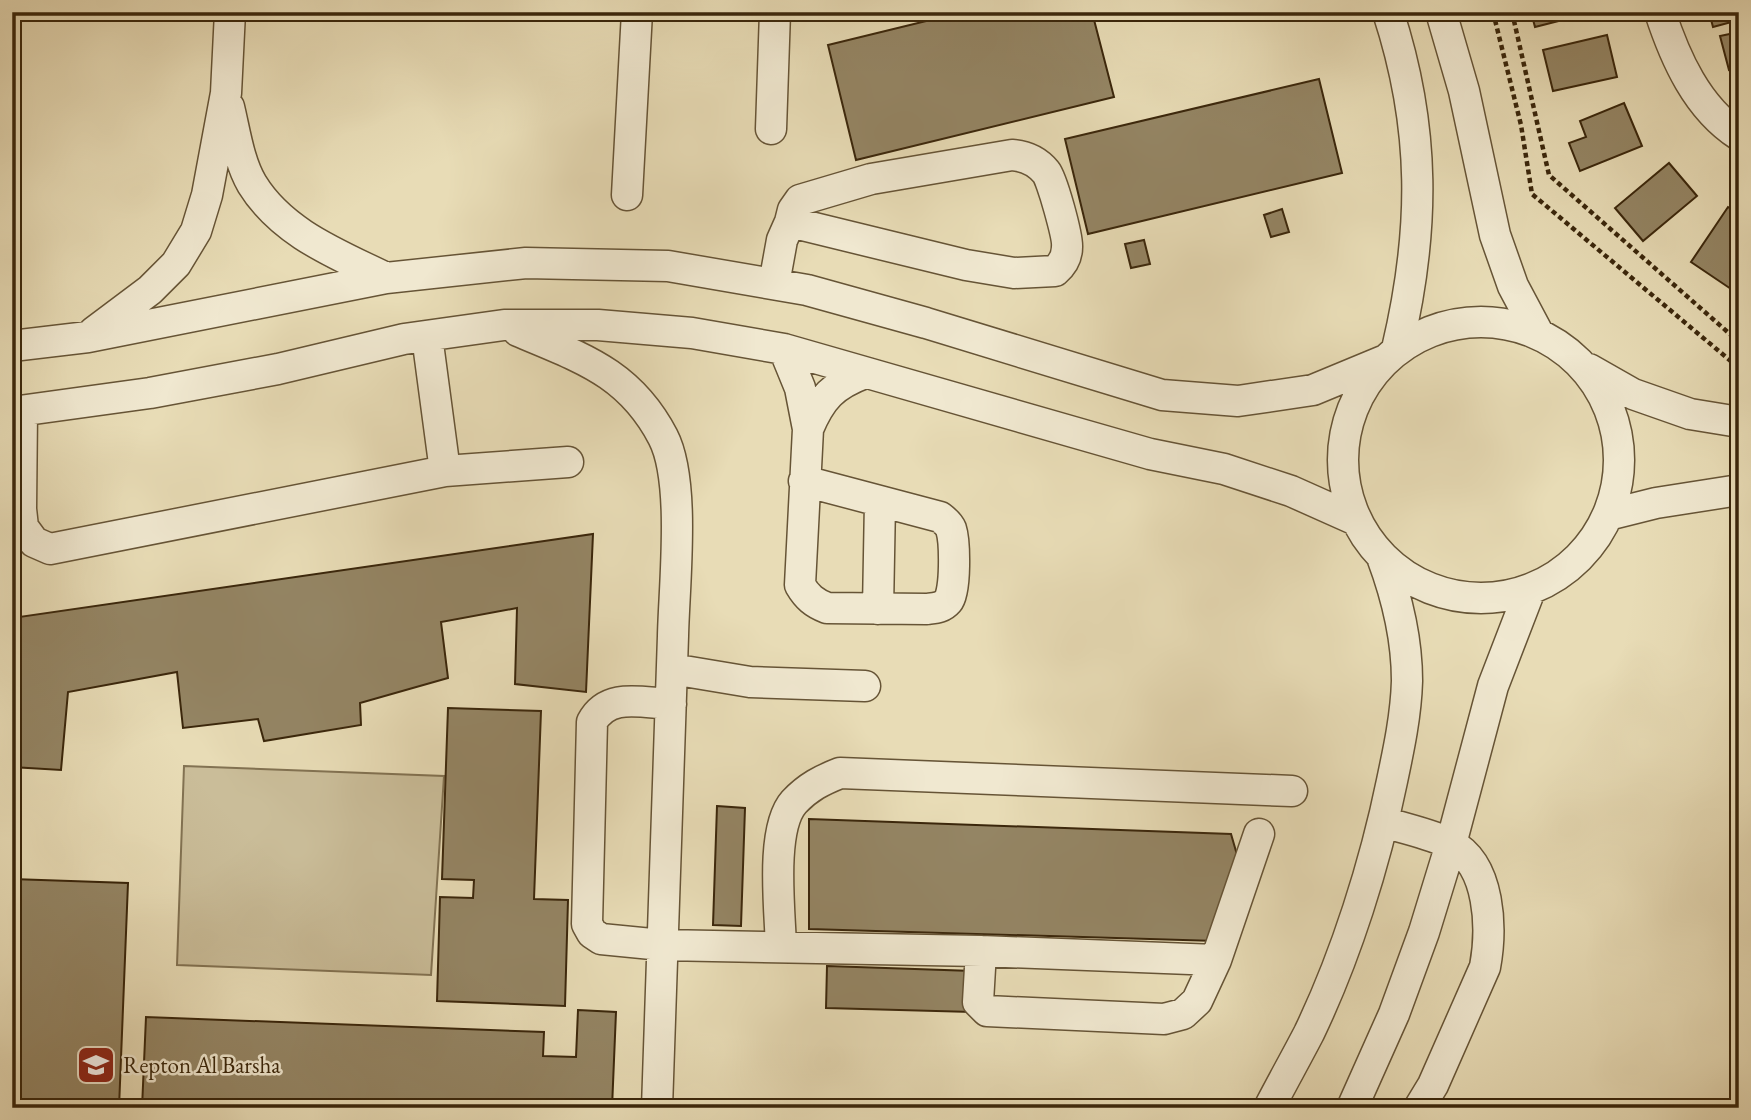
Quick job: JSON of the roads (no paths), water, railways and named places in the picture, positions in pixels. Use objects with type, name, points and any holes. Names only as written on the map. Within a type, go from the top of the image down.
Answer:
[{"type":"street","points":[[88,337],[159,281],[176,264],[196,231],[207,195],[226,93],[230,12]]},
{"type":"street","points":[[627,195],[637,12]]},
{"type":"street","points":[[771,129],[775,12]]},
{"type":"street","points":[[12,346],[88,337],[386,278],[539,263],[668,267],[807,290],[1163,395],[1238,401],[1313,390],[1390,355],[1441,327],[1490,322],[1538,334],[1561,347],[1581,365],[1605,397],[1618,436],[1619,476],[1608,515],[1589,546],[1562,572],[1530,590],[1499,597],[1477,597],[1436,590],[1406,577],[1382,557],[1356,520],[1343,479],[1343,436],[1357,395],[1390,355],[1413,270],[1416,244],[1418,190],[1411,106],[1388,12]]},
{"type":"street","points":[[1441,12],[1464,91],[1495,235],[1513,286],[1538,334]]},
{"type":"street","points":[[1660,12],[1676,58],[1700,97],[1739,135]]},
{"type":"street","points":[[226,93],[239,150],[251,183],[274,211],[302,235],[386,278]]},
{"type":"street","points":[[774,284],[782,240],[793,210],[800,200],[871,179],[1012,155],[1026,156],[1047,173],[1068,246],[1064,260],[1055,271],[1014,273],[967,265],[790,222]]},
{"type":"street","points":[[568,462],[445,471],[50,549],[34,542],[23,527],[17,412],[150,393],[278,369],[404,339],[504,326],[612,326],[692,333],[784,349],[1150,454],[1224,470],[1291,491],[1356,520]]},
{"type":"street","points":[[504,326],[580,357],[615,377],[644,405],[664,440],[675,479],[672,669],[657,1108]]},
{"type":"street","points":[[427,336],[445,471]]},
{"type":"street","points":[[784,349],[800,388],[808,429],[804,481],[800,585],[806,596],[827,608],[939,607],[949,600],[953,586],[950,526],[940,517],[804,481]]},
{"type":"street","points":[[1581,365],[1633,394],[1690,414],[1739,422]]},
{"type":"street","points":[[808,429],[816,410],[829,393],[846,380],[865,373]]},
{"type":"street","points":[[1608,515],[1656,503],[1739,490]]},
{"type":"street","points":[[878,609],[880,502]]},
{"type":"street","points":[[1269,1108],[1309,1032],[1344,949],[1384,822],[1403,729],[1407,680],[1404,638],[1395,593],[1382,557]]},
{"type":"street","points":[[1352,1108],[1394,1014],[1424,932],[1451,844],[1493,686],[1530,590]]},
{"type":"street","points":[[672,669],[750,682],[865,686]]},
{"type":"street","points":[[750,682],[671,702],[608,703],[598,711],[592,722],[587,924],[592,933],[601,939],[663,945],[981,951],[1216,960]]},
{"type":"street","points":[[781,947],[780,830],[792,803],[814,784],[841,773],[1293,791]]},
{"type":"street","points":[[1384,822],[1451,844],[1468,858],[1479,876],[1485,896],[1488,950],[1479,983],[1433,1085],[1419,1108]]},
{"type":"street","points":[[981,951],[978,1002],[987,1012],[1174,1017],[1191,1008],[1197,1001],[1216,960],[1259,834]]},
{"type":"place","name":"Repton Al Barsha","points":[[96,1065]]}]
